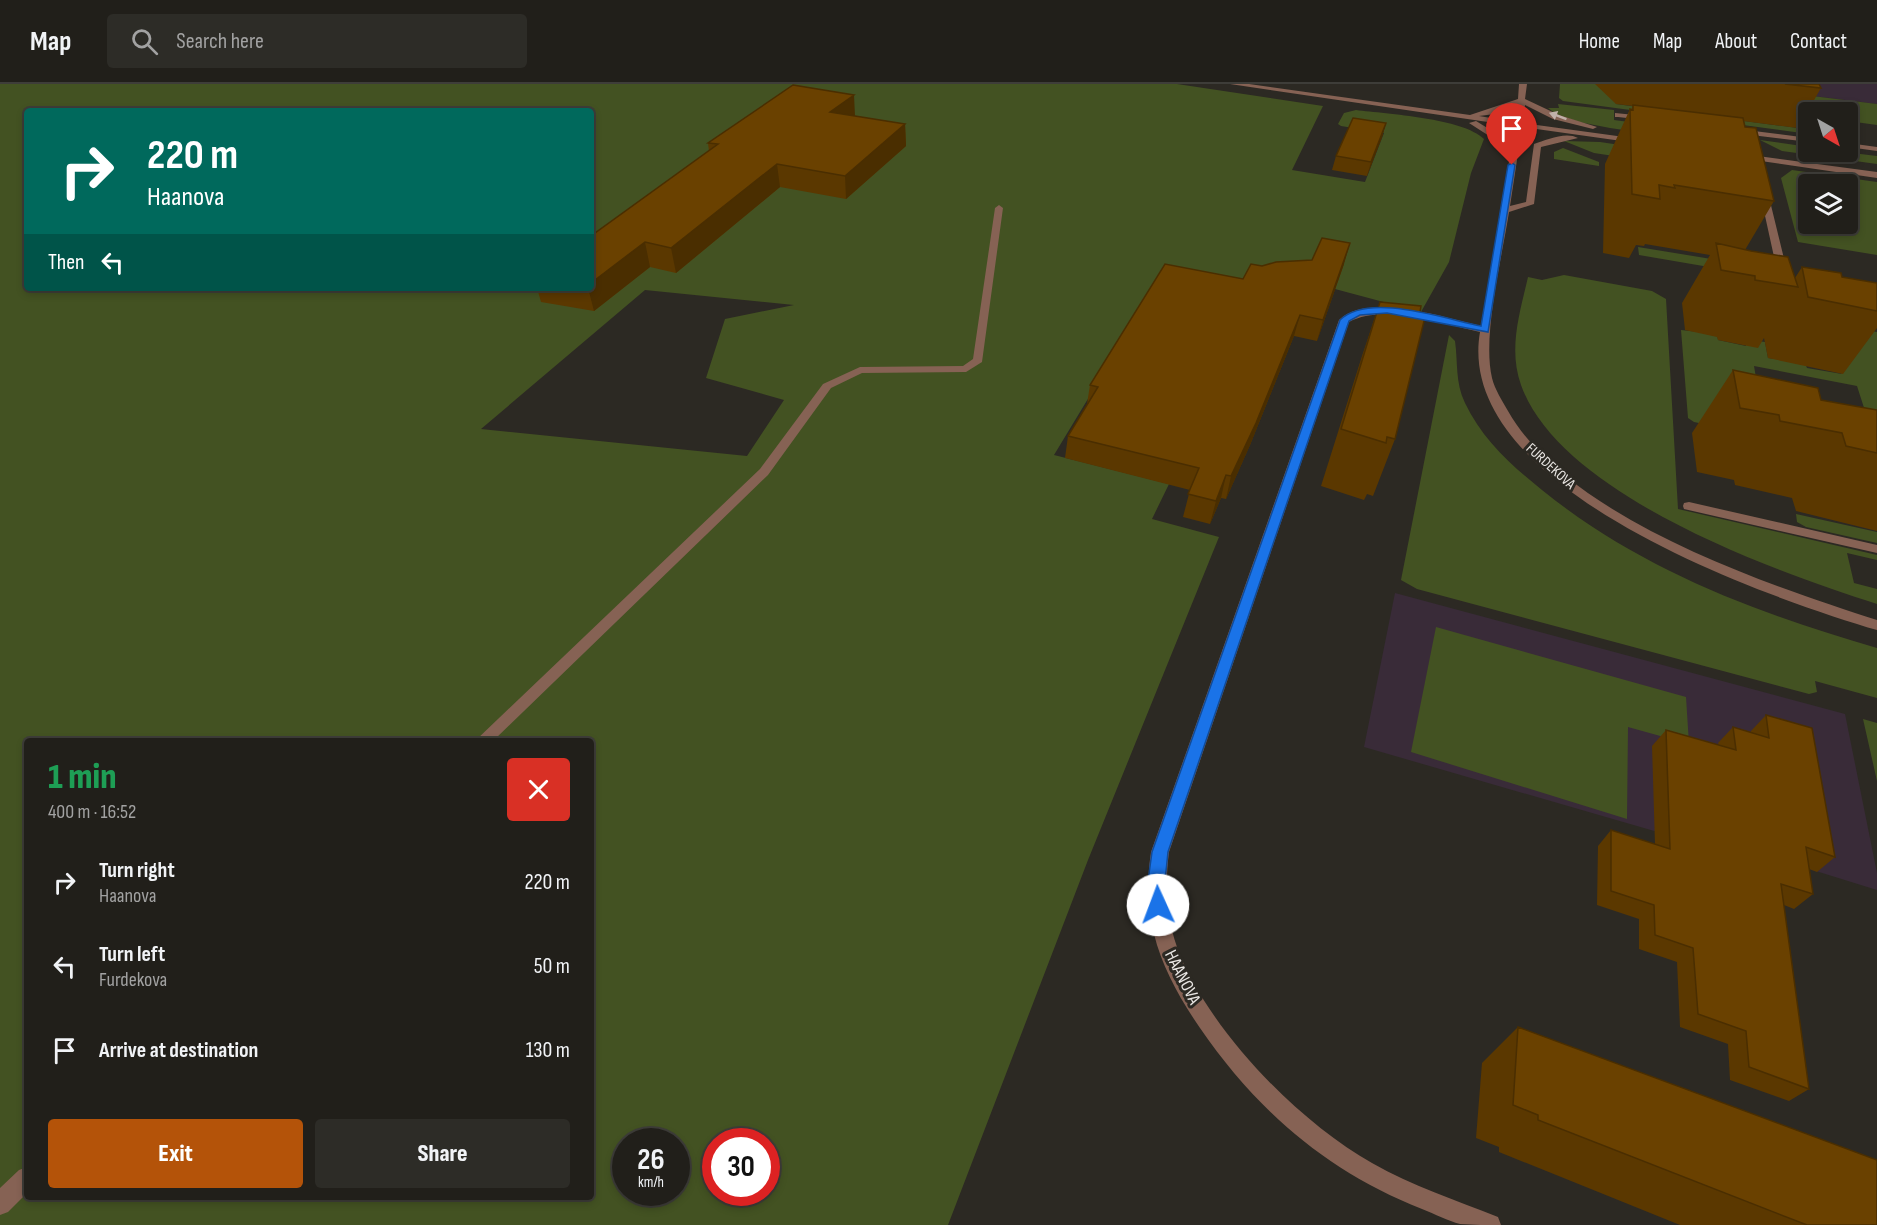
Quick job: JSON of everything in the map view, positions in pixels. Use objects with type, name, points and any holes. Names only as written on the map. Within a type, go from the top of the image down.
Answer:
[{"type":"street","points":[[1234,84],[1459,117],[1645,141],[1556,117],[1521,100],[1492,112],[1459,117]]},
{"type":"street","name":"FURDEKOVA","points":[[1523,84],[1515,149],[1483,343],[1485,372],[1495,402],[1517,434],[1533,452],[1572,486],[1633,526],[1704,563],[1773,591],[1877,625]]},
{"type":"street","points":[[1618,115],[1654,120]]},
{"type":"street","points":[[1459,117],[1487,129],[1515,149]]},
{"type":"street","points":[[1725,129],[1798,139]]},
{"type":"street","points":[[1749,132],[1758,168]]},
{"type":"street","points":[[1504,210],[1530,204],[1537,146],[1554,140],[1604,136]]},
{"type":"street","points":[[1858,146],[1877,149]]},
{"type":"street","points":[[1733,154],[1753,150],[1877,175]]},
{"type":"street","points":[[1760,180],[1785,284]]},
{"type":"street","points":[[486,738],[764,472],[827,386],[860,370],[966,369],[978,360],[999,208]]},
{"type":"street","name":"HAANOVA","points":[[1485,330],[1387,310],[1358,312],[1344,320],[1160,852],[1156,881],[1166,944],[1188,990],[1228,1048],[1280,1106],[1316,1139],[1350,1163],[1376,1177],[1490,1225]]},
{"type":"street","points":[[1689,506],[1877,549]]},
{"type":"street","points":[[0,1204],[24,1182]]},
{"type":"shaded area","points":[[1723,84],[1877,84],[1877,104],[1788,93]]},
{"type":"shaded area","points":[[1395,593],[1845,714],[1877,873],[1877,890],[1706,837],[1706,846],[1364,747]]},
{"type":"green space","points":[[0,84],[1177,84],[1323,106],[1292,170],[1365,182],[1384,133],[1341,126],[1338,124],[1344,113],[1356,110],[1424,118],[1460,126],[1484,139],[1471,173],[1449,262],[1421,312],[1335,289],[1158,283],[1054,455],[1169,484],[1152,519],[1219,537],[1088,860],[948,1225],[0,1225]],"holes":[[[645,290],[794,305],[725,319],[706,378],[784,400],[747,456],[481,429]]]},
{"type":"green space","points":[[1560,84],[1609,84],[1616,104],[1798,128],[1798,133],[1563,101],[1559,98]]},
{"type":"green space","points":[[1788,93],[1877,104],[1877,125],[1858,122],[1858,102],[1798,102],[1798,115],[1728,105]]},
{"type":"green space","points":[[1558,104],[1614,110],[1614,120],[1734,136],[1712,143],[1610,128],[1579,122],[1556,114],[1548,108],[1559,108]]},
{"type":"green space","points":[[1760,140],[1798,145],[1798,153],[1782,151]]},
{"type":"green space","points":[[1564,141],[1600,142],[1714,159],[1746,176],[1594,153]]},
{"type":"green space","points":[[1563,148],[1599,162],[1599,166],[1554,159],[1554,152]]},
{"type":"green space","points":[[1858,154],[1877,156],[1877,164],[1858,161]]},
{"type":"green space","points":[[1792,170],[1820,174],[1798,174],[1798,234],[1858,234],[1858,179],[1877,182],[1877,255],[1798,242],[1781,178]]},
{"type":"green space","points":[[1638,247],[1742,264],[1744,273],[1639,255]]},
{"type":"green space","points":[[1564,275],[1652,291],[1666,299],[1678,509],[1877,555],[1877,560],[1847,553],[1854,583],[1877,589],[1877,604],[1783,571],[1729,549],[1675,523],[1624,494],[1579,461],[1543,425],[1521,385],[1515,358],[1515,344],[1528,277],[1542,280]]},
{"type":"green space","points":[[1774,314],[1877,332],[1877,443],[1857,386],[1754,366],[1766,435],[1791,442],[1694,422],[1688,418],[1681,330],[1717,334],[1718,340],[1746,346],[1746,339],[1765,342],[1768,358],[1805,363],[1807,368],[1842,374]]},
{"type":"green space","points":[[1449,335],[1455,341],[1460,387],[1472,416],[1489,440],[1531,481],[1619,544],[1660,566],[1744,604],[1877,648],[1877,698],[1815,681],[1817,692],[1809,694],[1417,589],[1401,580]]},
{"type":"green space","points":[[1796,514],[1877,532],[1877,543],[1806,527],[1797,522]]},
{"type":"green space","points":[[1436,627],[1686,697],[1689,744],[1628,727],[1627,819],[1411,752]]},
{"type":"green space","points":[[1863,719],[1877,723],[1877,781]]},
{"type":"building","points":[[1785,84],[1819,84],[1821,88]]},
{"type":"building","points":[[793,85],[854,95],[830,112],[905,124],[845,176],[777,164],[671,248],[645,242],[594,281],[594,234],[718,144],[708,143]]},
{"type":"building","points":[[1633,105],[1743,118],[1745,127],[1756,128],[1774,201],[1674,185],[1675,188],[1659,185],[1660,199],[1632,194],[1630,109],[1633,110]]},
{"type":"building","points":[[1353,118],[1386,123],[1371,162],[1336,156]]},
{"type":"building","points":[[1322,238],[1350,243],[1323,320],[1300,315],[1256,423],[1231,476],[1226,475],[1216,501],[1188,494],[1199,468],[1068,436],[1098,387],[1090,385],[1165,264],[1243,279],[1251,264],[1262,266],[1276,262],[1312,260]]},
{"type":"building","points":[[1716,243],[1788,257],[1798,287],[1755,280],[1755,276],[1721,270]]},
{"type":"building","points":[[1802,267],[1841,273],[1842,277],[1877,283],[1877,311],[1808,297]]},
{"type":"building","points":[[1380,302],[1421,306],[1420,312],[1426,313],[1395,439],[1387,437],[1386,443],[1341,429]]},
{"type":"building","points":[[1733,370],[1818,388],[1821,400],[1877,410],[1877,453],[1846,446],[1842,433],[1780,421],[1779,415],[1740,408]]},
{"type":"building","points":[[1766,715],[1812,728],[1835,857],[1806,847],[1813,894],[1781,884],[1809,1089],[1749,1067],[1746,1031],[1698,1014],[1693,948],[1655,935],[1654,905],[1611,891],[1611,830],[1670,849],[1666,730],[1736,750],[1733,727],[1769,738]]},
{"type":"building","points":[[1518,1027],[1877,1160],[1877,1225],[1807,1225],[1538,1120],[1538,1115],[1513,1105]]},
{"type":"route","points":[[1158,905],[1156,881],[1160,852],[1344,320],[1358,312],[1387,310],[1485,330],[1512,165]]}]
